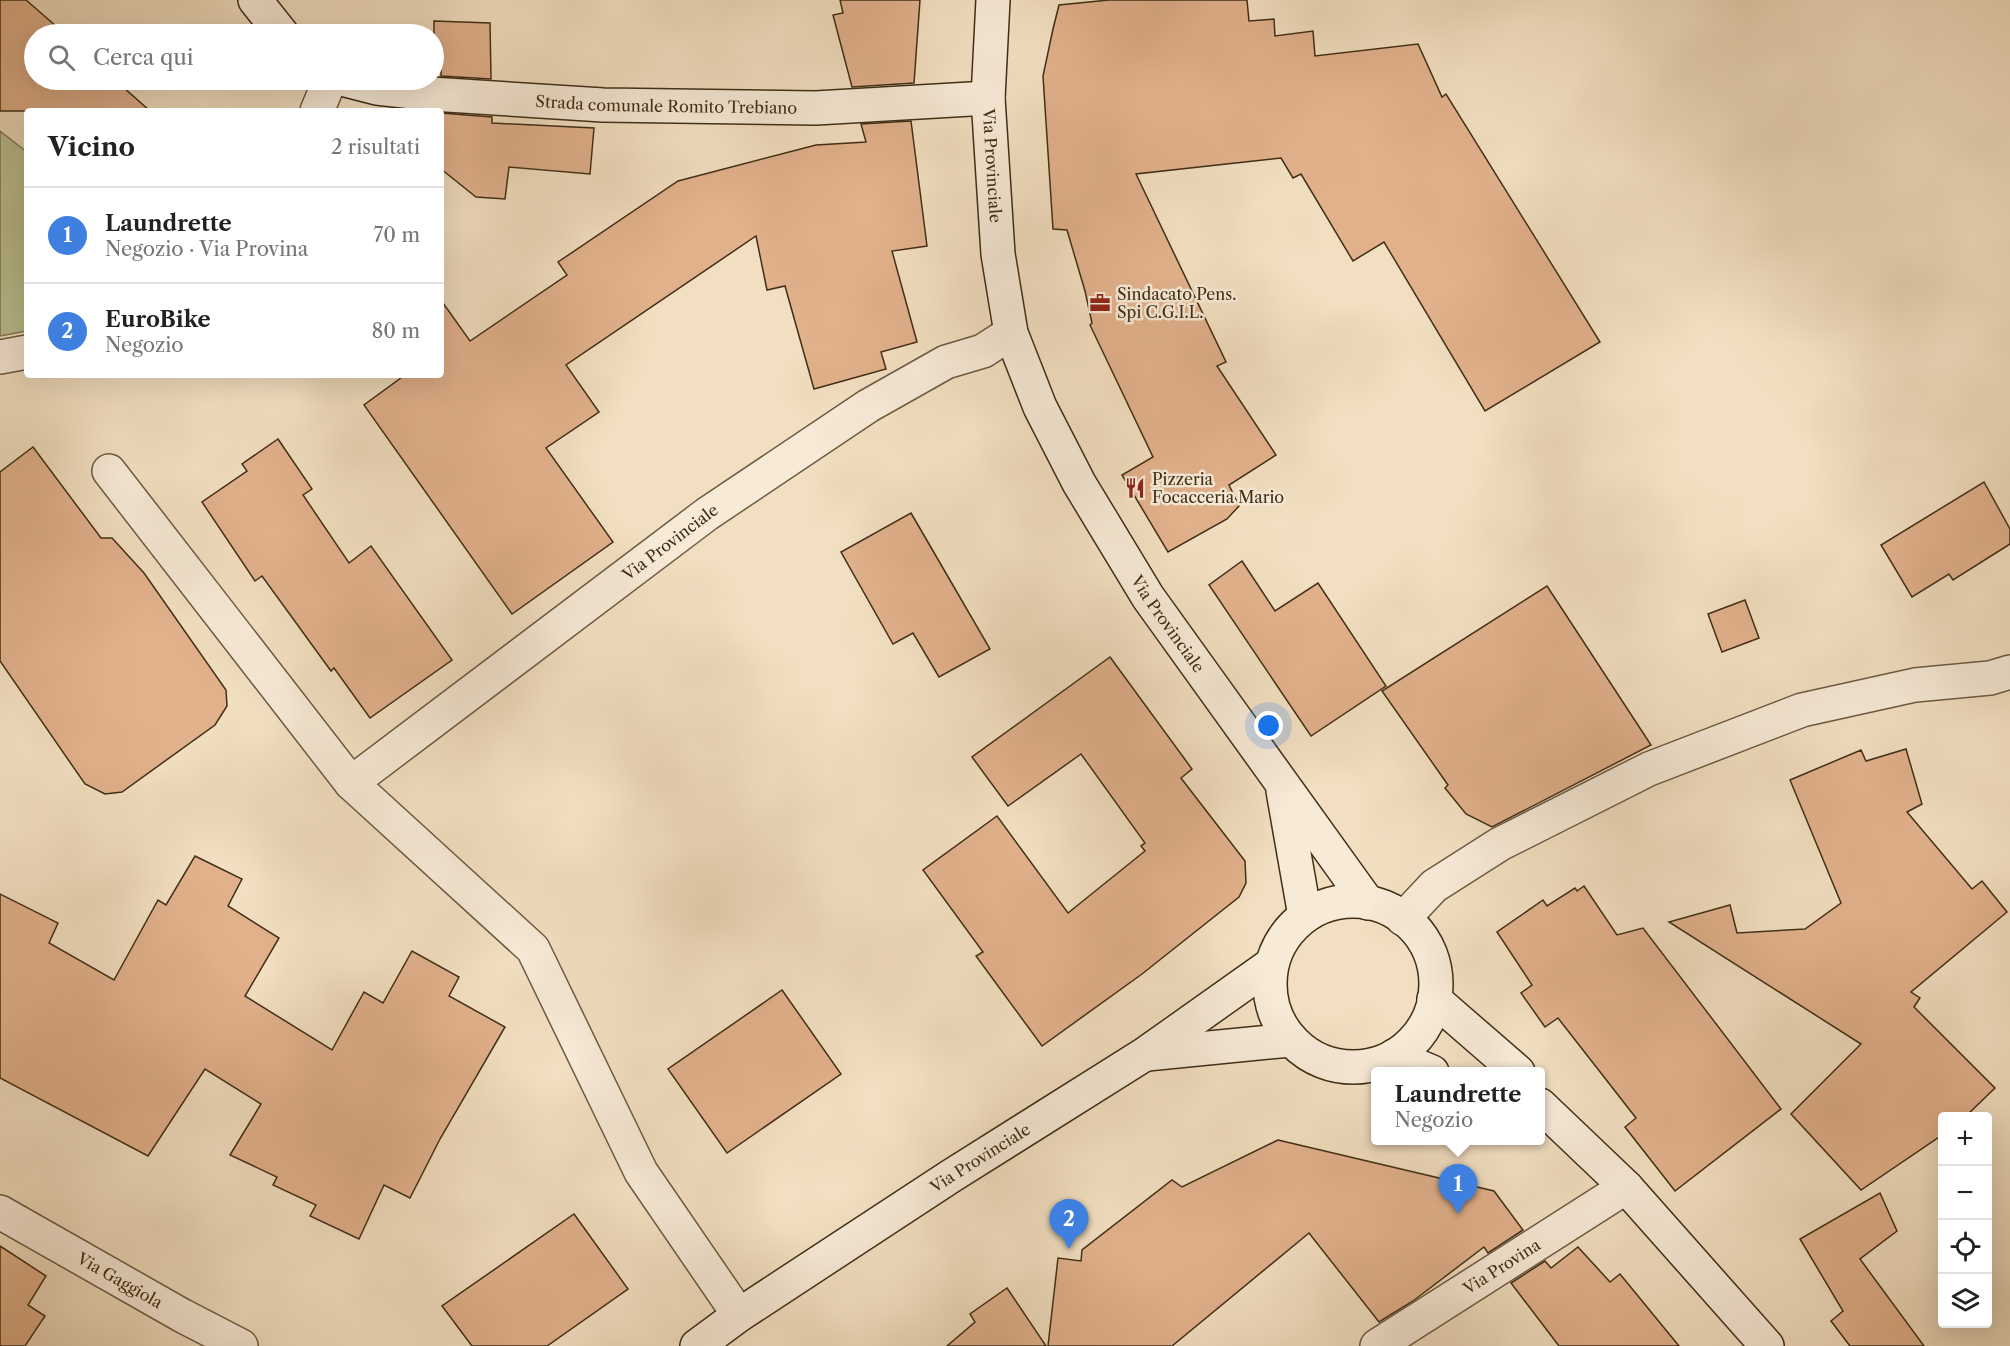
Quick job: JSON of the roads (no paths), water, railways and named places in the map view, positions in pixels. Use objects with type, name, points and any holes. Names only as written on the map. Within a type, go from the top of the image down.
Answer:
[{"type":"street","points":[[255,0],[274,24]]},
{"type":"street","name":"Via Provinciale","points":[[993,0],[988,98],[998,254],[1011,333],[1040,407],[1079,483],[1148,597],[1282,784],[1305,916]]},
{"type":"street","points":[[318,108],[326,90]]},
{"type":"street","name":"Strada comunale Romito Trebiano","points":[[394,90],[603,105],[816,108],[988,98]]},
{"type":"street","name":"Via Provinciale","points":[[351,783],[716,508],[868,406],[946,363],[983,351],[1011,333]]},
{"type":"street","points":[[0,357],[24,353]]},
{"type":"street","points":[[109,471],[351,783],[533,949],[641,1172],[739,1315]]},
{"type":"street","points":[[1403,919],[1434,886],[1500,844],[1649,769],[1802,710],[1915,685],[1990,678],[2010,672]]},
{"type":"street","points":[[1282,784],[1368,903]]},
{"type":"street","points":[[1335,903],[1368,903],[1387,909],[1403,919],[1419,934],[1430,954],[1436,976],[1430,1016],[1421,1032],[1394,1056],[1368,1066],[1340,1066],[1313,1057],[1290,1040],[1279,1023],[1272,1004],[1270,984],[1272,964],[1279,945],[1290,929],[1305,916],[1335,903]]},
{"type":"street","points":[[1145,1054],[1272,964]]},
{"type":"street","points":[[1434,999],[1513,1067]]},
{"type":"street","name":"Via Provinciale","points":[[697,1346],[739,1315],[951,1176],[1145,1054],[1290,1040]]},
{"type":"street","points":[[1394,1056],[1422,1067]]},
{"type":"street","points":[[1545,1111],[1626,1187],[1767,1346]]},
{"type":"street","name":"Via Provina","points":[[1377,1346],[1626,1187]]},
{"type":"street","name":"Via Gaggiola","points":[[0,1212],[183,1316],[241,1346]]},
{"type":"place","name":"Sindacato Pens. Spi C.G.I.L.","points":[[1100,303]]},
{"type":"place","name":"Pizzeria Focacceria Mario","points":[[1135,488]]},
{"type":"place","name":"Laundrette","points":[[1458,1214]]},
{"type":"place","name":"EuroBike","points":[[1069,1249]]}]
